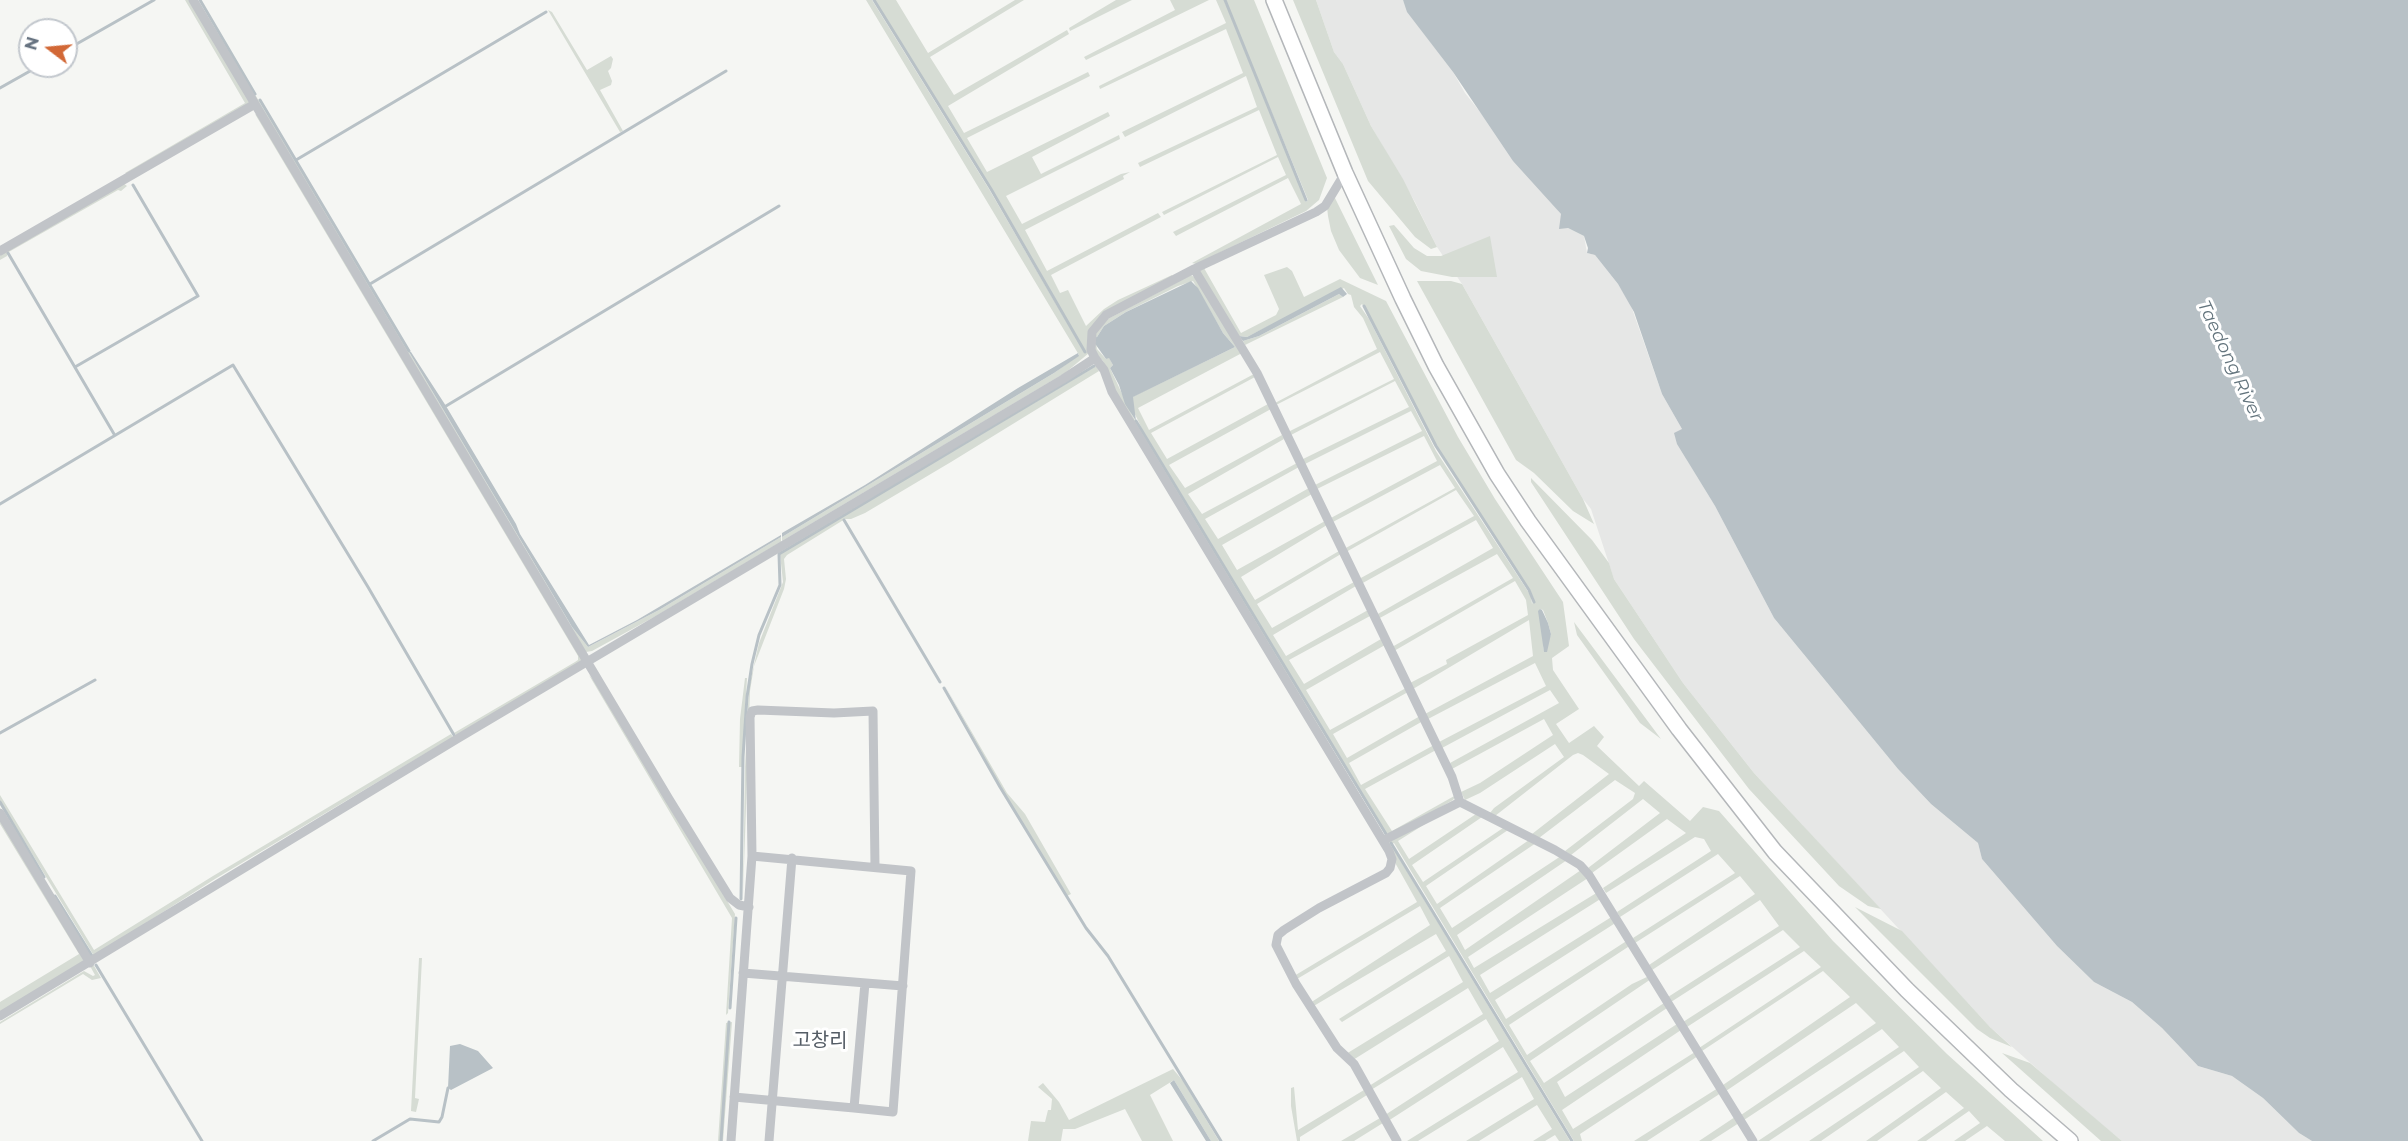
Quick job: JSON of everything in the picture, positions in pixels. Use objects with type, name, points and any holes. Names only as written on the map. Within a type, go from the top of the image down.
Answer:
[{"type":"highway","points":[[1274,0],[1345,173],[1407,309],[1436,366],[1497,474],[1528,521],[1671,719],[1775,852],[1810,890],[2011,1090],[2070,1141]]},
{"type":"street","points":[[193,0],[730,898],[739,905],[748,907]]},
{"type":"street","points":[[0,251],[255,104]]},
{"type":"street","points":[[1345,173],[1325,206],[1316,212],[1194,269],[1106,315],[1092,332],[1090,350],[1104,370],[1112,392],[1384,840],[1392,859],[1386,873],[1319,908],[1284,930],[1278,935],[1276,945],[1296,984],[1337,1048],[1354,1064],[1397,1141]]},
{"type":"street","points":[[1194,269],[1257,373],[1452,777],[1460,802],[1555,850],[1580,865],[1589,875],[1753,1141]]},
{"type":"street","points":[[0,1016],[774,549],[972,435],[1095,358]]},
{"type":"street","points":[[730,1141],[752,856],[750,717],[752,711],[834,713],[873,711],[875,867]]},
{"type":"street","points":[[1384,840],[1460,802]]},
{"type":"street","points":[[0,813],[90,963]]},
{"type":"street","points":[[734,1097],[893,1112],[903,986],[911,871],[752,856]]},
{"type":"street","points":[[769,1141],[792,858]]},
{"type":"street","points":[[743,973],[903,986]]},
{"type":"street","points":[[854,1108],[865,983]]},
{"type":"shaded area","points":[[185,0],[189,0],[249,99],[249,103],[127,174],[125,173],[245,103]]},
{"type":"shaded area","points":[[196,0],[332,222],[572,627],[588,647],[659,610],[781,537],[781,542],[656,616],[592,651],[586,652]]},
{"type":"shaded area","points":[[866,0],[872,0],[989,189],[1084,352],[991,188],[874,0],[896,0],[928,53],[1015,0],[1024,0],[930,57],[954,95],[1067,30],[1069,34],[948,106],[964,133],[1088,72],[1090,76],[967,138],[987,172],[1108,112],[1110,116],[1032,157],[1041,174],[1119,135],[1120,139],[1006,196],[1022,224],[1121,174],[1130,172],[1123,176],[1124,179],[1025,230],[1047,271],[1158,213],[1161,217],[1051,275],[1060,293],[1068,290],[1086,326],[1104,309],[1118,300],[1172,275],[1172,277],[1099,318],[1089,353],[1065,373],[782,541],[782,537],[1054,373],[1079,355]]},
{"type":"shaded area","points":[[1116,0],[1132,0],[1070,31],[1069,28]]},
{"type":"shaded area","points":[[1170,0],[1209,0],[1086,60],[1084,57],[1175,10]]},
{"type":"shaded area","points":[[1216,0],[1224,0],[1306,202],[1308,200],[1225,0],[1254,0],[1327,178],[1319,200],[1306,211],[1196,264],[1192,263],[1301,204],[1288,178],[1176,236],[1173,232],[1286,175],[1278,157],[1164,215],[1162,212],[1277,155],[1259,110],[1140,167],[1138,163],[1257,107],[1246,76],[1125,137],[1122,132],[1243,73],[1226,29],[1100,89],[1099,86],[1226,23]]},
{"type":"shaded area","points":[[1293,0],[1316,0],[1334,52],[1343,64],[1371,126],[1403,179],[1437,247],[1431,249],[1415,237],[1368,181]]},
{"type":"shaded area","points":[[1316,0],[1403,0],[1408,12],[1453,72],[1465,93],[1561,214],[1568,228],[1584,236],[1587,253],[1595,255],[1630,303],[1662,394],[1682,429],[1687,460],[1715,506],[1774,618],[1898,769],[1931,804],[1978,843],[1982,859],[2057,946],[2094,982],[2132,1002],[2162,1028],[2198,1066],[2232,1076],[2263,1098],[2299,1133],[2312,1141],[2122,1141],[1990,1027],[1754,773],[1683,683],[1614,579],[1591,509],[1583,499],[1462,284],[1437,247],[1415,202],[1371,126],[1343,64],[1334,52]]},
{"type":"shaded area","points":[[548,10],[552,12],[587,70],[611,56],[613,59],[608,71],[612,81],[611,85],[600,90],[623,131],[620,132]]},
{"type":"shaded area","points":[[255,114],[259,116],[582,657],[580,664],[456,735],[454,733],[575,662],[578,656]]},
{"type":"shaded area","points":[[123,183],[127,186],[121,191],[118,190],[7,253],[7,256],[0,260],[0,254]]},
{"type":"shaded area","points":[[1334,196],[1378,285],[1360,278],[1339,250],[1331,231],[1327,207]]},
{"type":"shaded area","points":[[1394,225],[1414,248],[1427,256],[1441,256],[1490,236],[1497,277],[1452,277],[1421,271],[1406,259],[1389,226]]},
{"type":"shaded area","points":[[1287,267],[1292,271],[1304,297],[1340,279],[1386,301],[1458,437],[1495,499],[1563,602],[1569,646],[1552,658],[1553,670],[1579,709],[1556,724],[1569,743],[1594,726],[1604,737],[1597,746],[1639,786],[1644,781],[1690,821],[1703,807],[1719,811],[1833,941],[1947,1054],[2043,1141],[2005,1141],[1987,1126],[1965,1141],[1954,1141],[1980,1123],[1969,1111],[1926,1141],[1917,1141],[1964,1108],[1946,1092],[1877,1141],[1866,1141],[1941,1088],[1923,1071],[1821,1141],[1809,1141],[1919,1067],[1904,1051],[1769,1141],[1758,1141],[1899,1047],[1882,1029],[1744,1120],[1741,1115],[1876,1023],[1856,1003],[1726,1091],[1723,1085],[1850,997],[1823,971],[1702,1051],[1699,1048],[1821,967],[1804,951],[1687,1027],[1683,1022],[1800,947],[1783,930],[1671,1002],[1668,997],[1779,926],[1760,900],[1652,970],[1649,965],[1755,894],[1740,876],[1635,943],[1633,938],[1735,873],[1718,854],[1620,917],[1617,912],[1711,851],[1704,839],[1695,837],[1606,893],[1603,888],[1686,833],[1667,819],[1592,873],[1588,868],[1660,813],[1643,799],[1571,855],[1565,851],[1633,799],[1635,793],[1615,780],[1539,838],[1532,834],[1609,774],[1578,753],[1495,816],[1490,813],[1564,757],[1555,744],[1480,793],[1465,800],[1461,792],[1480,783],[1553,735],[1544,719],[1452,769],[1450,763],[1559,703],[1550,690],[1442,748],[1439,742],[1546,686],[1535,663],[1428,719],[1425,714],[1533,656],[1529,620],[1413,689],[1410,683],[1447,664],[1446,660],[1528,615],[1526,600],[1515,581],[1394,651],[1392,647],[1513,578],[1497,554],[1378,619],[1376,615],[1493,548],[1476,520],[1361,584],[1359,579],[1474,516],[1456,490],[1346,552],[1344,549],[1455,488],[1440,465],[1331,523],[1329,519],[1437,461],[1424,436],[1315,490],[1313,486],[1422,431],[1411,411],[1303,465],[1301,460],[1409,407],[1395,381],[1289,436],[1288,432],[1394,379],[1380,352],[1276,405],[1275,403],[1377,349],[1363,318],[1354,307],[1351,295],[1344,288],[1247,337],[1239,336],[1199,272],[1201,268],[1204,268],[1241,333],[1276,315],[1279,309],[1264,275]],"holes":[[[1362,304],[1437,446],[1530,590],[1534,599],[1532,604],[1531,596],[1436,451],[1369,319],[1360,306]],[[1540,609],[1543,610],[1551,634],[1544,652]]]},
{"type":"shaded area","points":[[1191,275],[1197,279],[1242,353],[1138,408],[1149,430],[1254,374],[1255,377],[1151,433],[1167,459],[1268,404],[1271,409],[1169,465],[1185,488],[1282,435],[1284,439],[1188,494],[1202,514],[1297,463],[1299,467],[1205,519],[1218,539],[1309,488],[1312,494],[1222,545],[1237,570],[1325,521],[1327,525],[1241,577],[1255,600],[1339,551],[1341,554],[1257,604],[1272,628],[1354,582],[1356,586],[1273,635],[1286,656],[1368,610],[1370,616],[1289,660],[1304,684],[1381,639],[1385,645],[1306,690],[1330,730],[1406,688],[1408,692],[1333,734],[1347,758],[1420,716],[1423,721],[1349,763],[1361,785],[1434,745],[1436,750],[1365,789],[1392,831],[1456,795],[1453,800],[1417,821],[1387,834],[1142,429],[1133,410],[1132,397],[1235,347],[1223,333],[1193,281],[1126,312],[1104,326],[1097,337],[1091,338],[1104,321]]},
{"type":"shaded area","points":[[1417,281],[1451,281],[1462,284],[1583,499],[1594,524],[1573,511],[1534,473],[1516,460]]},
{"type":"shaded area","points":[[1339,294],[1343,297],[1245,345],[1243,341],[1259,336]]},
{"type":"shaded area","points":[[1096,342],[1097,349],[1106,359],[1109,357],[1113,365],[1110,368],[1132,415],[1385,834],[1119,400],[1103,361],[1093,350]]},
{"type":"shaded area","points":[[1096,366],[1099,371],[865,513],[845,519],[784,559],[786,579],[784,589],[754,666],[750,691],[743,895],[749,687],[759,643],[783,582],[780,554]]},
{"type":"shaded area","points":[[1531,478],[1592,540],[1609,563],[1614,579],[1683,683],[1754,773],[1881,909],[1868,906],[1839,886],[1749,789],[1634,639],[1531,482]]},
{"type":"shaded area","points":[[1574,622],[1661,739],[1640,723],[1577,635]]},
{"type":"shaded area","points":[[589,675],[595,681],[735,914],[728,1013],[726,1015],[732,918]]},
{"type":"shaded area","points":[[745,678],[747,678],[742,767],[739,767],[740,719]]},
{"type":"shaded area","points":[[944,684],[1007,793],[1025,814],[1071,894],[1067,896],[1001,787]]},
{"type":"shaded area","points":[[451,734],[453,737],[215,879],[94,956],[0,801],[0,795],[94,950]]},
{"type":"shaded area","points":[[1476,814],[1482,817],[1412,865],[1423,882],[1503,828],[1508,830],[1426,886],[1437,904],[1529,840],[1536,843],[1440,908],[1452,928],[1561,856],[1567,860],[1457,935],[1465,950],[1581,870],[1588,878],[1468,957],[1474,968],[1598,892],[1602,898],[1480,975],[1490,993],[1613,916],[1617,922],[1495,1000],[1506,1019],[1628,940],[1631,945],[1509,1025],[1527,1055],[1632,984],[1649,976],[1651,979],[1530,1061],[1544,1083],[1664,1003],[1667,1008],[1557,1082],[1565,1097],[1677,1024],[1681,1030],[1562,1110],[1573,1129],[1695,1052],[1698,1056],[1580,1134],[1582,1141],[1574,1141],[1394,843],[1391,845],[1570,1141],[1559,1141],[1555,1135],[1545,1141],[1533,1141],[1552,1129],[1537,1105],[1479,1141],[1466,1141],[1534,1099],[1522,1077],[1418,1141],[1407,1141],[1518,1072],[1503,1047],[1388,1121],[1385,1115],[1499,1041],[1486,1019],[1371,1090],[1369,1086],[1483,1014],[1468,988],[1353,1060],[1346,1054],[1463,982],[1449,956],[1342,1022],[1339,1019],[1446,951],[1436,934],[1312,1007],[1310,1003],[1430,925],[1420,906],[1297,979],[1294,976],[1417,902],[1393,859],[1388,842],[1433,819],[1398,841],[1409,859]]},
{"type":"shaded area","points":[[0,819],[84,958],[83,962],[0,1012],[0,1002],[79,954],[0,824]]},
{"type":"shaded area","points":[[1855,907],[1902,931],[1990,1027],[2012,1047],[1990,1038],[1977,1029]]},
{"type":"shaded area","points":[[419,958],[422,958],[415,1098],[419,1099],[416,1112],[411,1111]]},
{"type":"shaded area","points":[[93,964],[101,978],[92,980],[83,974],[0,1024],[84,971],[95,975],[90,966]]},
{"type":"shaded area","points":[[732,1022],[723,1141],[718,1141],[726,1023]]},
{"type":"shaded area","points":[[2002,1053],[2030,1063],[2122,1141],[2101,1141]]},
{"type":"shaded area","points":[[1173,1069],[1183,1081],[1219,1141],[1211,1141],[1174,1080],[1150,1095],[1173,1141],[1142,1141],[1125,1109],[1075,1129],[1063,1129],[1061,1141],[1028,1141],[1031,1121],[1045,1122],[1048,1110],[1051,1110],[1052,1099],[1038,1087],[1043,1083],[1059,1102],[1069,1120]]},
{"type":"shaded area","points":[[1294,1087],[1298,1130],[1364,1090],[1367,1095],[1297,1141],[1291,1106],[1291,1088]]},
{"type":"shaded area","points":[[1718,1088],[1721,1093],[1647,1141],[1634,1141]]},
{"type":"shaded area","points":[[1735,1117],[1739,1123],[1711,1141],[1699,1141]]},
{"type":"shaded area","points":[[1380,1118],[1383,1123],[1354,1141],[1341,1141]]},
{"type":"water","name":"Taedong River","points":[[1403,0],[2408,0],[2408,1141],[2312,1141],[2299,1133],[2263,1098],[2232,1076],[2198,1066],[2162,1028],[2132,1002],[2094,982],[2057,946],[1982,859],[1978,843],[1931,804],[1898,769],[1774,618],[1715,506],[1677,444],[1674,433],[1682,429],[1662,394],[1634,312],[1618,284],[1595,255],[1587,253],[1588,248],[1584,236],[1568,228],[1559,229],[1561,214],[1513,161],[1453,72],[1407,12]]},
{"type":"water","points":[[1191,281],[1198,288],[1223,333],[1235,347],[1133,397],[1136,421],[1125,404],[1110,368],[1113,365],[1091,338],[1097,337],[1104,326],[1126,312]]},
{"type":"water","points":[[1341,287],[1347,294],[1343,297],[1339,294],[1259,336],[1243,341],[1239,336],[1247,337]]},
{"type":"water","points":[[409,352],[446,406],[520,534],[589,645],[637,620],[781,535],[781,537],[659,610],[588,647],[572,627]]},
{"type":"water","points":[[1078,353],[1079,356],[1054,373],[782,537],[782,533],[865,485],[1018,388]]},
{"type":"water","points":[[1540,609],[1551,634],[1547,652],[1544,652],[1538,611]]},
{"type":"water","points":[[460,1044],[478,1051],[493,1068],[451,1090],[448,1088],[450,1046]]},
{"type":"water","points":[[1174,1080],[1211,1141],[1206,1141],[1170,1083]]},
{"type":"waterway","points":[[78,43],[154,0]]},
{"type":"waterway","points":[[200,0],[255,94]]},
{"type":"waterway","points":[[874,0],[991,189],[1085,352]]},
{"type":"waterway","points":[[1225,0],[1306,200]]},
{"type":"waterway","points":[[296,160],[546,12]]},
{"type":"waterway","points":[[370,284],[726,71]]},
{"type":"waterway","points":[[0,88],[18,78]]},
{"type":"waterway","points":[[260,100],[409,351]]},
{"type":"waterway","points":[[75,367],[198,296],[133,185]]},
{"type":"waterway","points":[[446,406],[779,206]]},
{"type":"waterway","points":[[8,253],[114,434]]},
{"type":"waterway","points":[[1364,306],[1436,446],[1529,590],[1534,602]]},
{"type":"waterway","points":[[0,504],[233,365],[368,587],[454,735]]},
{"type":"waterway","points":[[741,899],[743,757],[747,697],[759,635],[780,585],[779,554],[1094,366]]},
{"type":"waterway","points":[[1136,421],[1386,834]]},
{"type":"waterway","points":[[844,520],[940,682]]},
{"type":"waterway","points":[[0,733],[95,680]]},
{"type":"waterway","points":[[944,688],[1000,787],[1086,928],[1108,956],[1221,1141]]},
{"type":"waterway","points":[[0,802],[44,877]]},
{"type":"waterway","points":[[1391,843],[1572,1141]]},
{"type":"waterway","points":[[55,896],[92,956]]},
{"type":"waterway","points":[[730,1008],[736,918]]},
{"type":"waterway","points":[[96,965],[202,1141]]},
{"type":"waterway","points":[[721,1141],[729,1022]]},
{"type":"waterway","points":[[373,1141],[410,1119],[439,1122],[448,1088]]},
{"type":"district","name":"고창리","points":[[820,1041]]}]
